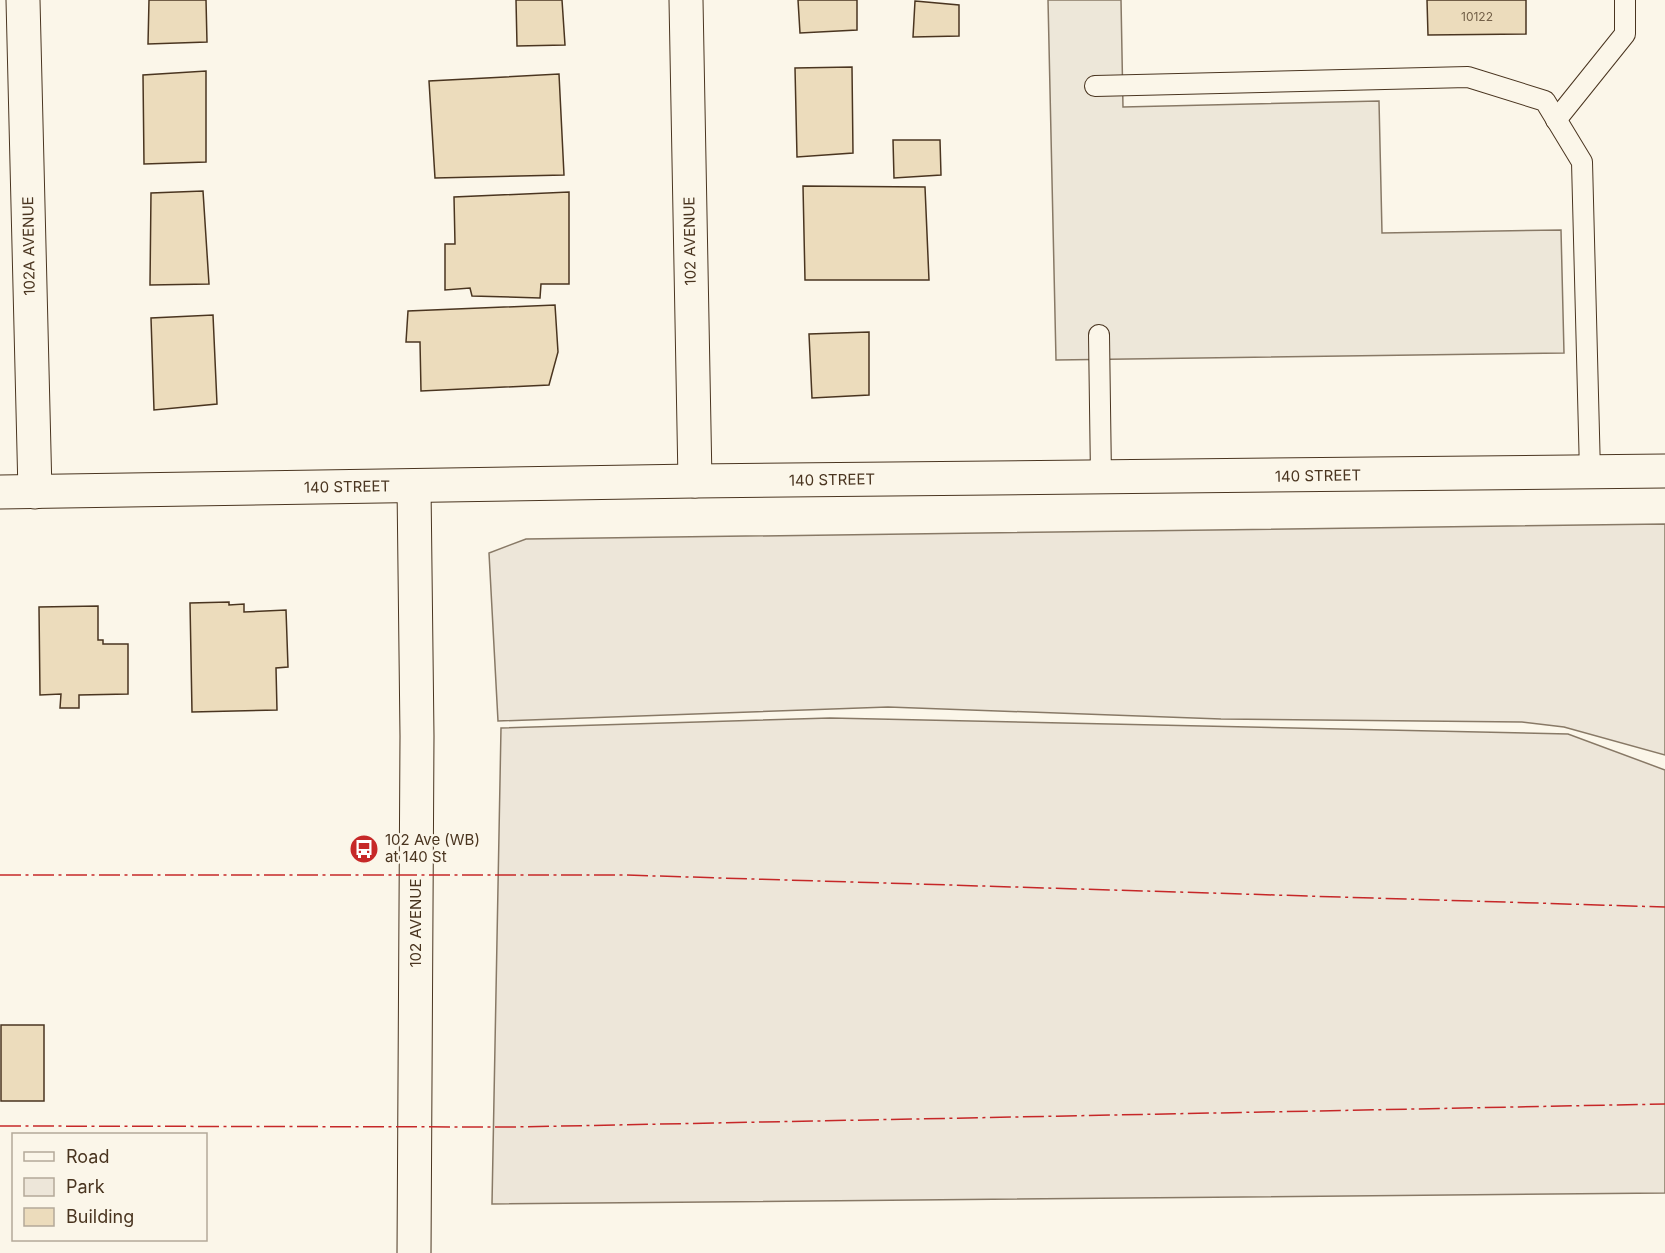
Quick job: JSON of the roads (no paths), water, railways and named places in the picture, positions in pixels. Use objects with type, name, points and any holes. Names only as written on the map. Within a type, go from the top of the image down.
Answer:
[{"type":"street","name":"102A AVENUE","points":[[23,0],[35,492]]},
{"type":"street","name":"102 AVENUE","points":[[686,0],[695,482]]},
{"type":"street","name":"140 STREET","points":[[0,492],[1665,471]]},
{"type":"street","name":"102 AVENUE","points":[[414,486],[417,748],[414,1253]]},
{"type":"lane","points":[[1556,120],[1625,34],[1625,0]]},
{"type":"lane","points":[[1095,86],[1468,77],[1545,101],[1582,162],[1590,472]]},
{"type":"lane","points":[[1099,335],[1101,478]]},
{"type":"place","name":"102 Ave (WB) at 140 St","points":[[364,849]]}]
